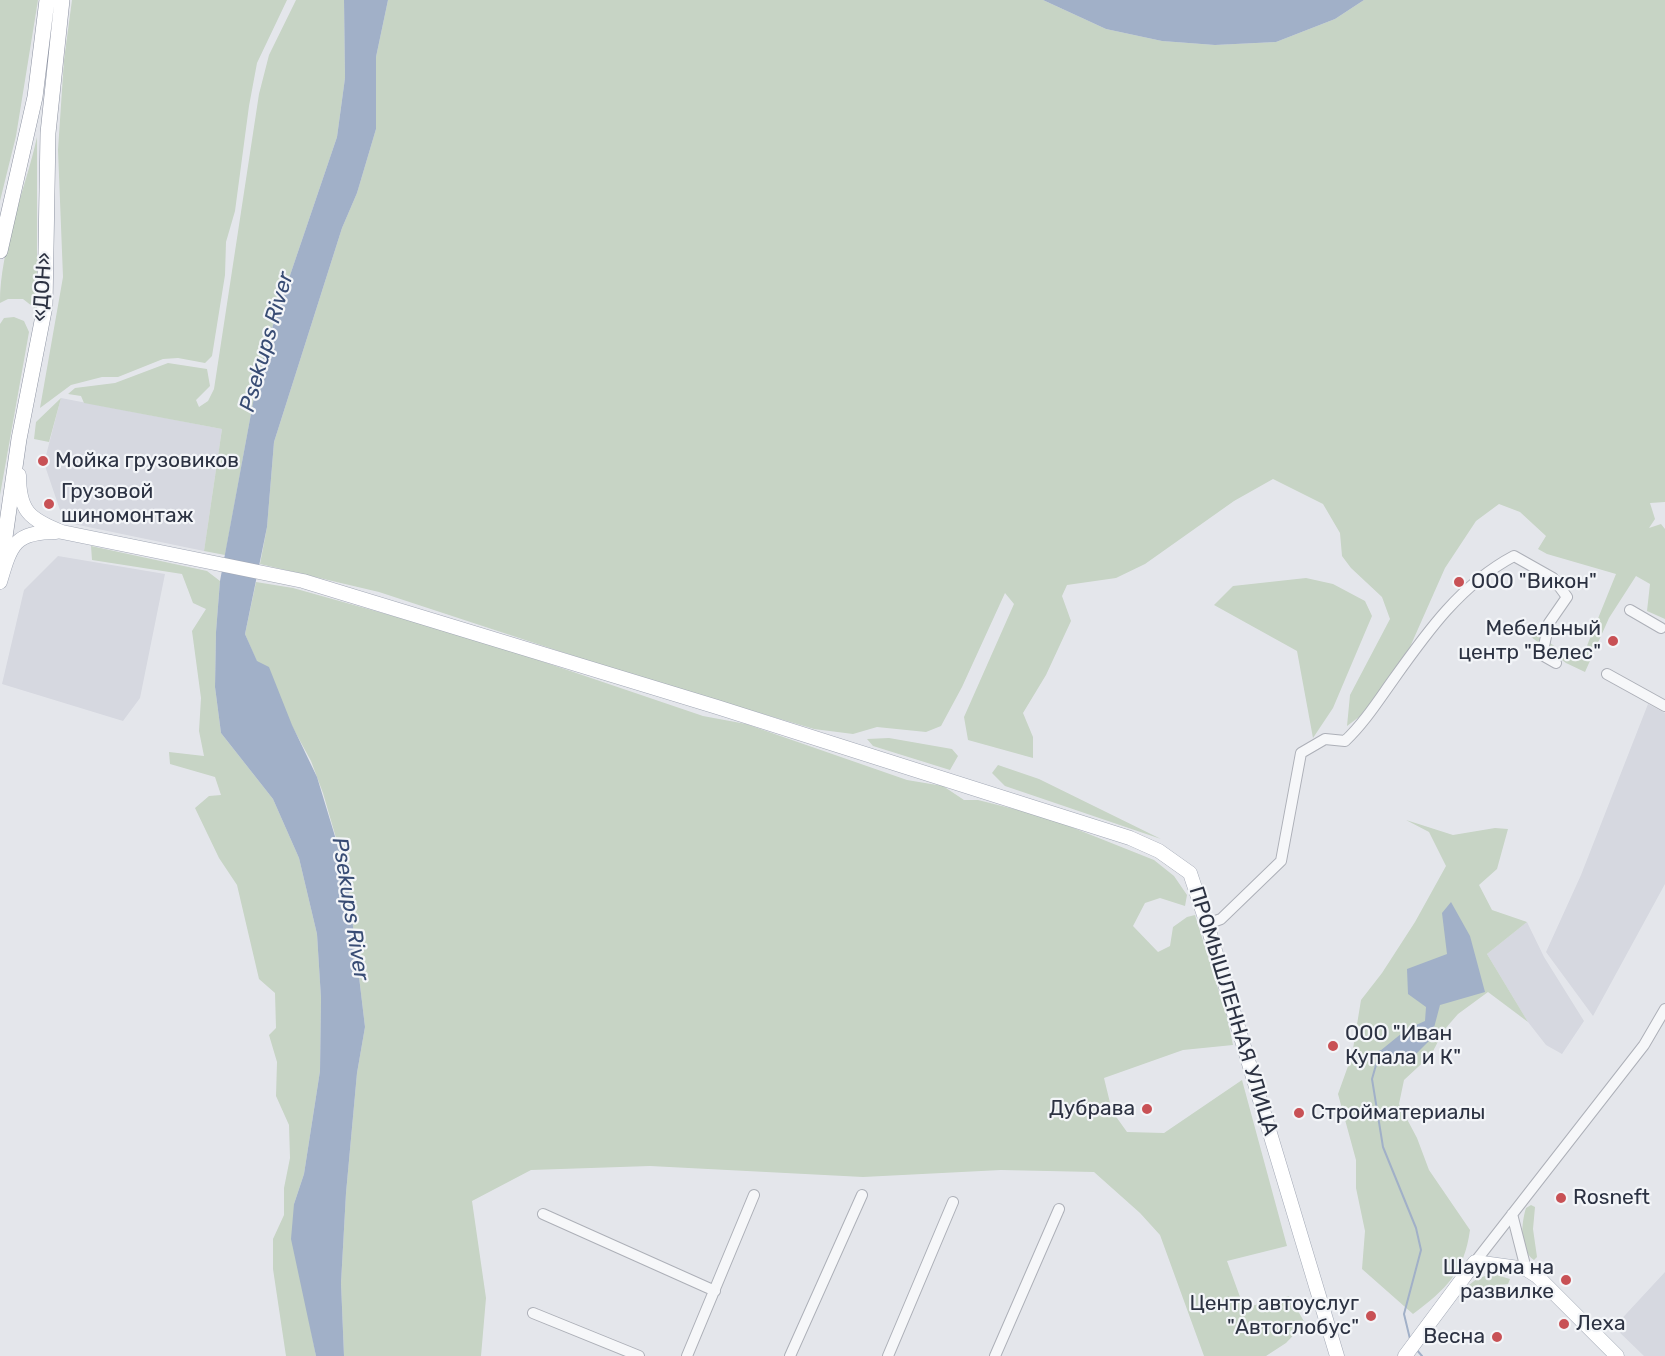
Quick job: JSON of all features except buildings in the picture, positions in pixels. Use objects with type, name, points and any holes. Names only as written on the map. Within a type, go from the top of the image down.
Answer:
[{"type":"highway","points":[[0,251],[35,97],[47,0]]},
{"type":"highway","name":"«ДОН»","points":[[0,572],[19,440],[45,306],[48,133],[62,0]]},
{"type":"main road","points":[[19,440],[21,503],[31,516],[62,532]]},
{"type":"main road","points":[[0,582],[9,553],[17,540],[31,533],[62,532]]},
{"type":"main road","name":"ПРОМЫШЛЕННАЯ УЛИЦА","points":[[62,532],[303,581],[992,793],[1130,838],[1159,851],[1190,873],[1337,1356]]},
{"type":"main road","points":[[1405,1356],[1475,1263],[1526,1269],[1554,1290],[1614,1355]]},
{"type":"street","points":[[1207,924],[1221,919],[1281,861],[1301,753],[1324,739],[1345,741],[1360,727],[1423,637],[1453,602],[1490,568],[1514,556],[1553,578],[1567,597],[1549,623],[1542,655],[1556,663]]},
{"type":"street","points":[[1630,610],[1661,628]]},
{"type":"street","points":[[1606,674],[1665,706]]},
{"type":"street","points":[[1475,1263],[1644,1045],[1665,1009]]},
{"type":"street","points":[[687,1356],[754,1195]]},
{"type":"street","points":[[790,1356],[862,1196]]},
{"type":"street","points":[[888,1356],[953,1202]]},
{"type":"street","points":[[995,1356],[1059,1209]]},
{"type":"street","points":[[543,1214],[715,1291]]},
{"type":"street","points":[[1512,1215],[1526,1269]]},
{"type":"street","points":[[533,1313],[639,1356]]},
{"type":"shaded area","points":[[61,398],[222,429],[204,551],[64,522],[44,463]]},
{"type":"shaded area","points":[[58,556],[165,574],[140,698],[123,721],[2,684],[24,590]]},
{"type":"shaded area","points":[[1648,704],[1665,713],[1665,884],[1593,1016],[1546,952],[1581,875]]},
{"type":"shaded area","points":[[1527,922],[1544,957],[1584,1021],[1562,1054],[1546,1045],[1528,1022],[1487,954]]},
{"type":"shaded area","points":[[1665,1272],[1665,1356],[1644,1356],[1614,1327]]},
{"type":"green space","points":[[0,0],[38,0],[16,136],[0,201]]},
{"type":"green space","points":[[72,0],[287,0],[257,63],[235,211],[226,242],[225,275],[212,356],[205,363],[178,358],[163,359],[118,377],[102,377],[71,385],[40,408],[63,277],[58,150],[64,60]]},
{"type":"green space","points":[[296,0],[344,0],[345,78],[337,137],[267,343],[255,392],[225,555],[204,551],[222,429],[84,403],[81,396],[68,394],[75,388],[115,383],[168,363],[207,369],[210,386],[196,400],[199,407],[208,401],[214,389],[259,94],[269,55]]},
{"type":"green space","points":[[388,0],[1043,0],[1106,29],[1162,41],[1215,45],[1276,42],[1335,19],[1364,0],[1665,0],[1665,502],[1650,503],[1655,519],[1649,528],[1661,524],[1665,529],[1665,619],[1647,611],[1650,584],[1636,576],[1609,618],[1585,672],[1566,663],[1523,631],[1525,625],[1557,648],[1582,658],[1616,574],[1547,554],[1538,549],[1546,536],[1520,512],[1499,504],[1476,521],[1445,568],[1410,647],[1363,714],[1347,726],[1350,695],[1390,619],[1382,597],[1351,568],[1342,556],[1340,533],[1323,504],[1273,479],[1234,501],[1145,564],[1116,578],[1067,585],[1062,596],[1071,621],[1046,675],[1023,713],[1033,737],[1033,758],[968,740],[964,717],[1014,604],[1005,593],[962,687],[941,726],[926,732],[877,727],[853,734],[814,729],[641,678],[379,592],[260,564],[267,527],[274,442],[376,129],[376,57]]},
{"type":"green space","points":[[37,137],[37,310],[23,299],[8,299],[0,303],[4,261]]},
{"type":"green space","points":[[14,317],[24,321],[29,332],[0,495],[0,324],[4,318]]},
{"type":"green space","points":[[61,398],[49,442],[34,439],[36,422]]},
{"type":"green space","points":[[91,546],[207,571],[220,581],[215,687],[221,733],[273,799],[299,858],[317,934],[321,998],[320,1071],[304,1174],[294,1204],[305,1299],[316,1356],[286,1356],[273,1269],[273,1239],[284,1215],[284,1188],[290,1158],[289,1125],[276,1096],[277,1062],[269,1035],[276,1028],[275,993],[259,979],[237,885],[219,858],[195,808],[209,796],[221,795],[215,777],[170,764],[169,752],[204,756],[199,731],[201,698],[192,631],[206,609],[193,603],[182,574],[92,560]]},
{"type":"green space","points":[[1306,578],[1333,584],[1365,601],[1372,616],[1333,708],[1313,738],[1297,651],[1214,605],[1233,586]]},
{"type":"green space","points":[[256,582],[293,588],[479,640],[703,716],[746,724],[907,780],[943,786],[964,800],[978,800],[1046,817],[1154,860],[1174,876],[1187,895],[1185,906],[1160,898],[1145,903],[1133,926],[1158,952],[1170,946],[1173,927],[1187,917],[1195,915],[1227,1017],[1233,1045],[1183,1050],[1104,1078],[1112,1111],[1127,1132],[1164,1133],[1242,1080],[1287,1246],[1227,1261],[1244,1308],[1289,1296],[1305,1323],[1286,1343],[1266,1356],[1204,1356],[1160,1235],[1140,1213],[1094,1172],[1001,1170],[863,1177],[650,1166],[531,1170],[472,1201],[486,1298],[481,1356],[344,1356],[341,1283],[346,1193],[357,1073],[365,1027],[347,876],[323,793],[311,761],[257,662],[245,634]]},
{"type":"green space","points":[[889,738],[952,749],[958,756],[950,770],[873,746],[867,739]]},
{"type":"green space","points":[[998,765],[1039,779],[1161,839],[1005,786],[992,773]]},
{"type":"green space","points":[[1406,820],[1453,835],[1495,828],[1508,829],[1497,869],[1479,885],[1492,910],[1527,922],[1487,954],[1528,1022],[1488,992],[1458,1014],[1444,1030],[1431,1055],[1404,1080],[1399,1104],[1417,1138],[1429,1170],[1470,1230],[1463,1258],[1452,1279],[1413,1314],[1362,1269],[1365,1231],[1356,1188],[1356,1160],[1338,1094],[1352,1055],[1361,1000],[1382,973],[1415,922],[1446,866],[1429,832]]},
{"type":"green space","points":[[1531,1205],[1535,1207],[1533,1229],[1537,1257],[1534,1260],[1526,1250],[1522,1236],[1526,1208]]},
{"type":"green space","points":[[1493,1274],[1510,1279],[1508,1284],[1490,1286],[1485,1294],[1476,1295],[1469,1290],[1469,1285],[1478,1278]]},
{"type":"water","name":"Psekups River","points":[[344,0],[388,0],[376,57],[376,129],[274,442],[267,527],[245,634],[257,661],[269,667],[292,725],[317,777],[347,876],[365,1027],[357,1073],[346,1193],[341,1283],[344,1356],[316,1356],[291,1239],[294,1204],[304,1174],[320,1071],[321,998],[317,934],[299,858],[273,799],[221,733],[215,687],[216,632],[220,581],[255,392],[267,343],[337,137],[345,78]]},
{"type":"water","points":[[1043,0],[1364,0],[1335,19],[1276,42],[1215,45],[1162,41],[1106,29]]},
{"type":"water","points":[[1451,902],[1470,936],[1485,992],[1440,1005],[1431,1039],[1408,1062],[1380,1051],[1407,1029],[1425,1021],[1426,1007],[1408,994],[1407,969],[1447,954],[1442,913]]},
{"type":"waterway","points":[[1380,1051],[1372,1079],[1383,1147],[1416,1228],[1421,1250],[1404,1314],[1410,1339]]},
{"type":"waterway","points":[[1416,1349],[1422,1356]]},
{"type":"place","name":"Мойка грузовиков","points":[[43,461]]},
{"type":"place","name":"Грузовой шиномонтаж","points":[[49,504]]},
{"type":"place","name":"ООО \"Викон\"","points":[[1459,582]]},
{"type":"place","name":"Мебельный центр \"Велес\"","points":[[1613,641]]},
{"type":"place","name":"ООО \"Иван Купала и К\"","points":[[1333,1046]]},
{"type":"place","name":"Дубрава","points":[[1147,1109]]},
{"type":"place","name":"Стройматериалы","points":[[1299,1113]]},
{"type":"place","name":"Rosneft","points":[[1561,1198]]},
{"type":"place","name":"Шаурма на развилке","points":[[1566,1280]]},
{"type":"place","name":"Центр автоуслуг \"Автоглобус\"","points":[[1371,1316]]},
{"type":"place","name":"Леха","points":[[1564,1324]]},
{"type":"place","name":"Весна","points":[[1497,1337]]}]
